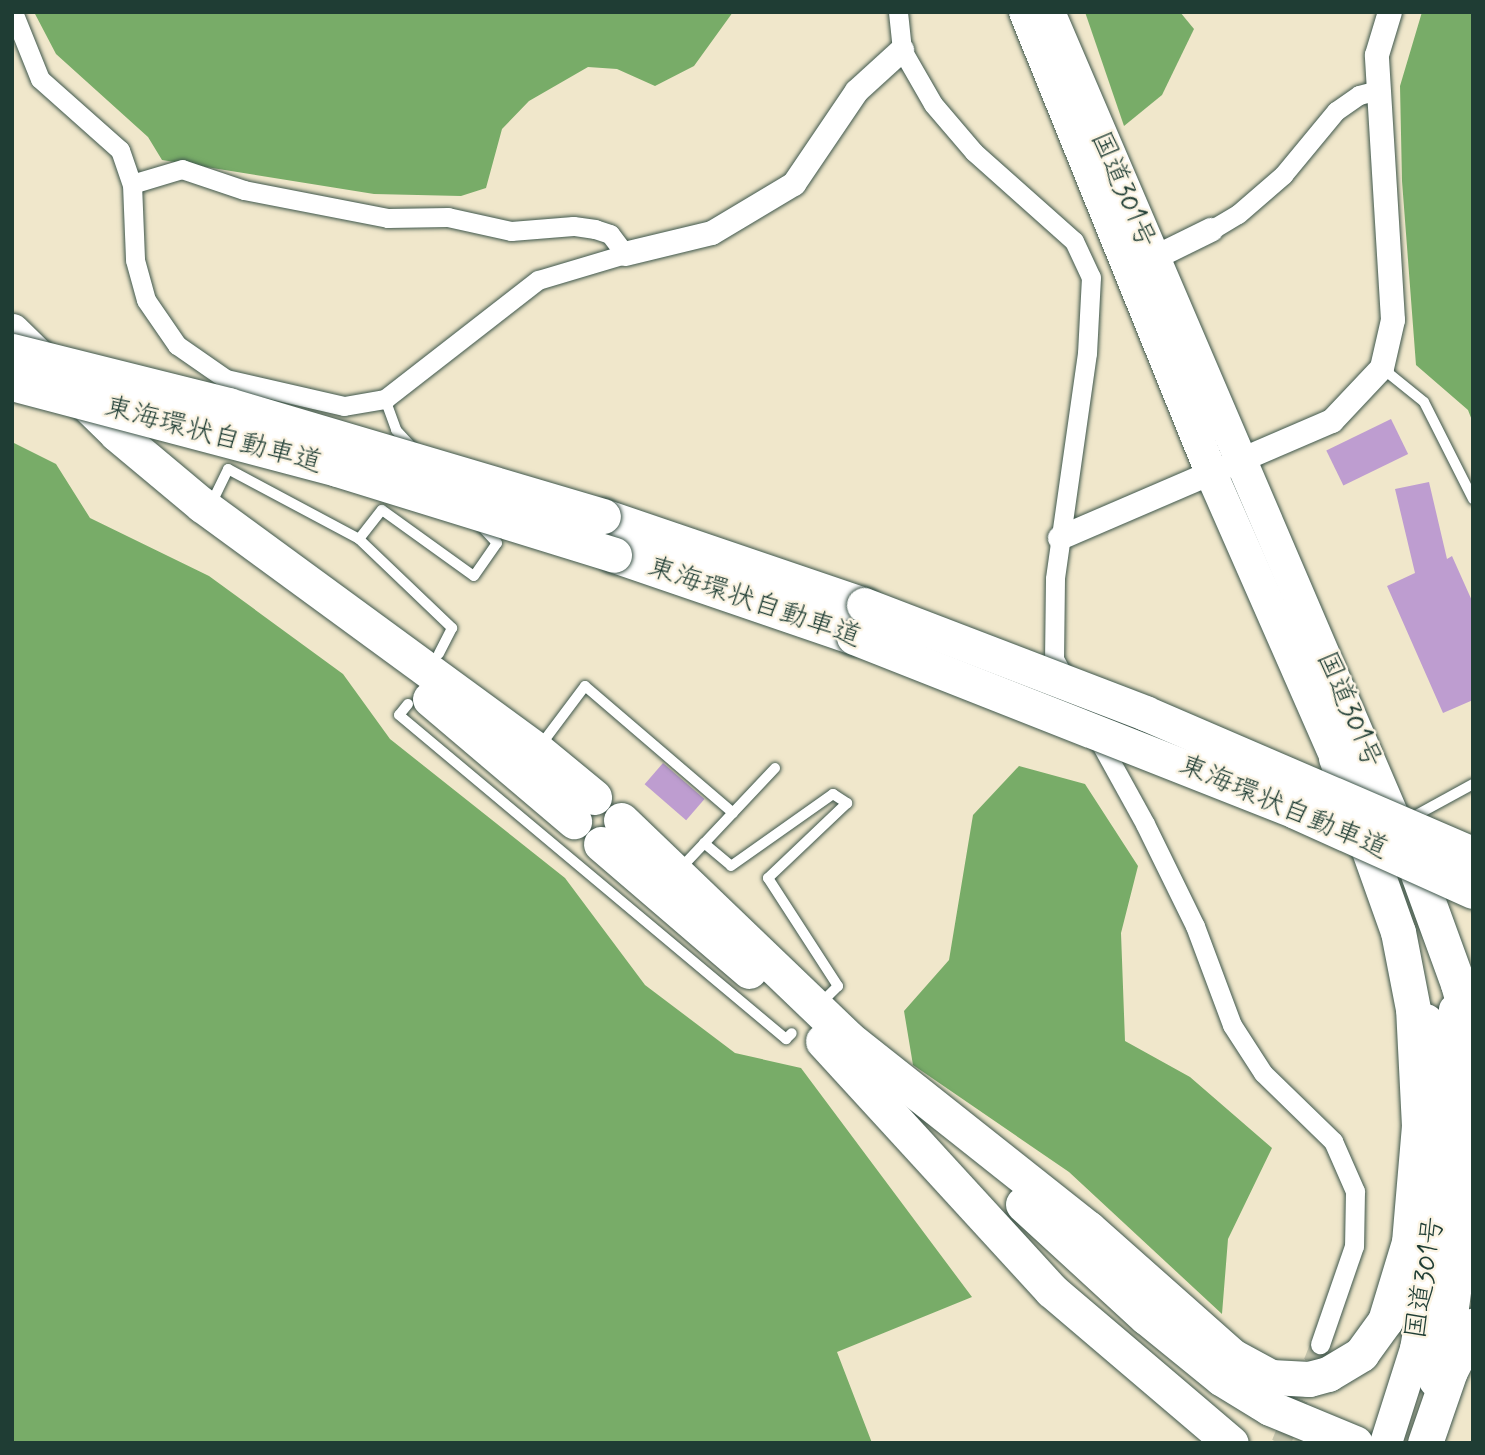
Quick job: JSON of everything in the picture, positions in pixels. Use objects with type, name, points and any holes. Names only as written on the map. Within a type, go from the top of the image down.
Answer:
[{"type":"highway","name":"国道301号","points":[[1025,12],[1225,468],[1264,507],[1418,874],[1458,1030],[1468,1171],[1452,1307],[1416,1443]]},
{"type":"highway","name":"国道301号","points":[[1049,12],[1152,259],[1225,468],[1336,758],[1402,915],[1423,995],[1435,1077],[1439,1157],[1431,1273],[1416,1349],[1386,1443]]},
{"type":"highway","points":[[12,331],[117,434],[202,505],[537,750],[584,809],[189,521],[12,363]]},
{"type":"highway","points":[[12,344],[100,372]]},
{"type":"highway","name":"東海環状自動車道","points":[[12,351],[334,435],[603,516],[859,621],[1473,891]]},
{"type":"highway","name":"東海環状自動車道","points":[[12,383],[337,469],[614,555],[859,621],[1158,718],[1473,854]]},
{"type":"highway","points":[[12,405],[337,469]]},
{"type":"highway","points":[[841,1045],[1088,1228],[1232,1356],[1271,1377],[1290,1379],[1328,1374],[1347,1365],[1375,1339],[1401,1276],[1417,1168],[1419,1084],[1413,1009],[1398,932],[1336,758]]},
{"type":"highway","points":[[611,832],[841,1045],[1159,1354],[1215,1397],[1300,1443]]},
{"type":"highway","points":[[1418,874],[1458,984],[1473,1038]]},
{"type":"highway","points":[[841,1045],[1197,1360],[1270,1408],[1354,1443]]},
{"type":"highway","points":[[841,1045],[1051,1290],[1231,1443]]},
{"type":"highway","points":[[1425,1443],[1450,1371],[1473,1326]]},
{"type":"street","points":[[13,12],[40,79],[120,150],[132,184],[135,260],[142,287],[177,345],[226,379],[344,406],[385,399],[538,280],[625,254],[712,233],[739,221],[794,184],[857,91],[902,50]]},
{"type":"street","points":[[898,12],[902,50],[933,104],[974,152],[1074,241],[1091,277],[1087,353],[1060,538],[1054,659],[1145,824],[1195,926],[1232,1025],[1263,1073],[1334,1141],[1355,1191],[1354,1246],[1320,1344]]},
{"type":"street","points":[[1060,538],[1332,421],[1382,368],[1393,320],[1377,55],[1390,12]]},
{"type":"street","points":[[1152,259],[1211,230],[1283,175],[1336,111],[1359,95],[1378,90]]},
{"type":"street","points":[[132,184],[183,169],[244,190],[388,218],[448,217],[511,231],[573,226],[595,229],[610,234],[625,254]]},
{"type":"lane","points":[[1382,368],[1424,402],[1473,499]]},
{"type":"lane","points":[[385,399],[396,430],[442,482]]},
{"type":"lane","points":[[215,496],[228,470],[359,539],[452,628],[439,654]]},
{"type":"lane","points":[[359,539],[382,510],[474,576],[497,544],[451,492]]},
{"type":"lane","points":[[537,750],[585,686],[733,813]]},
{"type":"lane","points":[[408,704],[399,715],[786,1039],[792,1033]]},
{"type":"lane","points":[[668,882],[775,768]]},
{"type":"lane","points":[[1398,825],[1473,784]]},
{"type":"lane","points":[[704,843],[731,866],[833,794],[847,803],[768,877],[838,986],[827,997]]},
{"type":"green space","points":[[34,12],[733,12],[694,66],[655,86],[617,69],[588,67],[529,101],[502,129],[486,188],[461,196],[374,194],[162,160],[148,137],[56,54]]},
{"type":"green space","points":[[1085,12],[1180,12],[1194,29],[1162,95],[1124,126]]},
{"type":"green space","points":[[1422,12],[1473,12],[1473,423],[1468,410],[1416,365],[1402,181],[1400,86]]},
{"type":"green space","points":[[12,442],[56,464],[90,518],[209,576],[343,674],[390,739],[565,878],[645,985],[735,1053],[801,1068],[972,1297],[837,1352],[872,1443],[12,1443]]},
{"type":"green space","points":[[1019,766],[1085,784],[1138,866],[1121,933],[1125,1041],[1190,1077],[1272,1148],[1228,1239],[1222,1314],[1069,1172],[913,1065],[904,1011],[949,960],[973,815]]},
{"type":"building","points":[[1391,419],[1408,454],[1343,486],[1326,451]]},
{"type":"building","points":[[1429,482],[1447,559],[1452,556],[1473,603],[1473,700],[1443,713],[1387,586],[1415,573],[1395,489]]},
{"type":"building","points":[[663,763],[705,799],[686,820],[645,784]]},
{"type":"tunnel","points":[[1281,1443],[1320,1344]]}]
